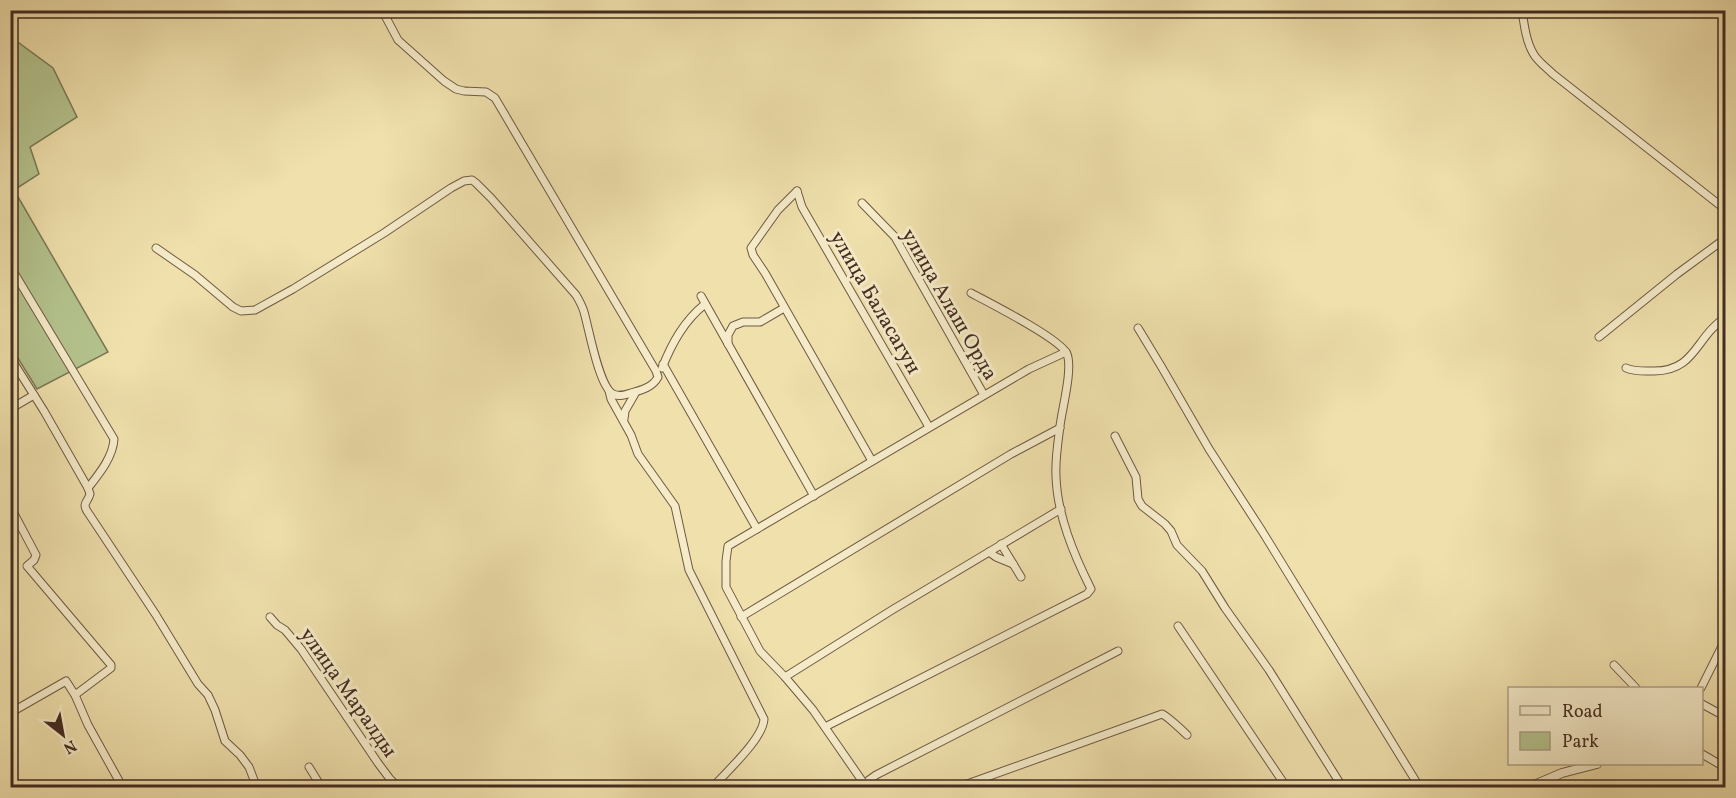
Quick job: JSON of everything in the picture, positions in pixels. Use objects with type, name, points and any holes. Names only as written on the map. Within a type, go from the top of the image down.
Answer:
[{"type":"street","points":[[382,10],[398,40],[444,81],[456,89],[486,92],[495,98],[658,377]]},
{"type":"street","points":[[1522,10],[1530,46],[1541,63],[1725,210]]},
{"type":"street","points":[[156,248],[195,275],[233,307],[241,311],[255,310],[384,233],[451,188],[464,181],[472,180],[476,183],[576,295],[585,313],[596,362],[611,399],[624,421],[638,454],[675,506],[689,570],[764,719],[761,730],[746,752],[712,788]]},
{"type":"street","name":"улица Баласагун","points":[[784,308],[751,248],[778,210],[797,191],[802,207],[929,427]]},
{"type":"street","name":"улица Алаш Орда","points":[[862,204],[895,237],[984,395]]},
{"type":"street","points":[[1599,337],[1725,238]]},
{"type":"street","points":[[10,266],[114,439],[115,442],[107,460],[88,488]]},
{"type":"street","points":[[825,727],[1091,590],[1076,558],[1061,509],[1056,475],[1060,428],[1068,380],[1066,352],[1051,339],[971,293]]},
{"type":"street","points":[[701,296],[814,496]]},
{"type":"street","points":[[609,391],[619,396],[636,392],[656,381],[677,335],[685,323],[705,304]]},
{"type":"street","points":[[728,344],[728,335],[733,326],[743,322],[760,322],[784,308],[872,461]]},
{"type":"street","points":[[1626,368],[1634,371],[1663,371],[1679,366],[1725,317]]},
{"type":"street","points":[[1138,328],[1209,449],[1420,788]]},
{"type":"street","points":[[866,787],[813,710],[760,651],[726,587],[726,550],[728,546],[929,427],[1029,369],[1066,352]]},
{"type":"street","points":[[10,357],[88,488],[90,494],[84,506],[156,615],[198,684],[208,695],[225,741],[249,767],[257,788]]},
{"type":"street","points":[[663,364],[757,529]]},
{"type":"street","points":[[624,421],[625,411],[636,392]]},
{"type":"street","points":[[10,409],[34,395]]},
{"type":"street","points":[[741,617],[1011,454],[1060,428]]},
{"type":"street","points":[[1116,436],[1136,477],[1138,499],[1142,506],[1165,524],[1177,545],[1202,571],[1269,670],[1343,788]]},
{"type":"street","points":[[10,506],[36,555],[27,566],[110,662],[111,668],[75,695]]},
{"type":"street","points":[[785,677],[1061,509]]},
{"type":"street","points":[[1001,544],[1021,577]]},
{"type":"street","points":[[989,552],[1014,564]]},
{"type":"street","name":"улица Маралды","points":[[270,617],[285,630],[300,649],[390,780],[399,788]]},
{"type":"street","points":[[1178,626],[1287,788]]},
{"type":"street","points":[[1701,687],[1725,638]]},
{"type":"street","points":[[866,787],[869,780],[876,775],[1118,651]]},
{"type":"street","points":[[1614,665],[1635,687]]},
{"type":"street","points":[[10,713],[66,681],[123,788]]},
{"type":"street","points":[[1703,705],[1725,717]]},
{"type":"street","points":[[956,788],[1162,714],[1187,735]]},
{"type":"street","points":[[1703,755],[1725,768]]},
{"type":"street","points":[[1527,788],[1594,765]]},
{"type":"street","points":[[309,768],[321,788]]},
{"type":"street","points":[[1149,788],[1158,785],[1165,788]]},
{"type":"green space","points":[[11,37],[53,68],[77,117],[30,147],[39,174],[14,190],[108,352],[37,389],[11,347]]}]
